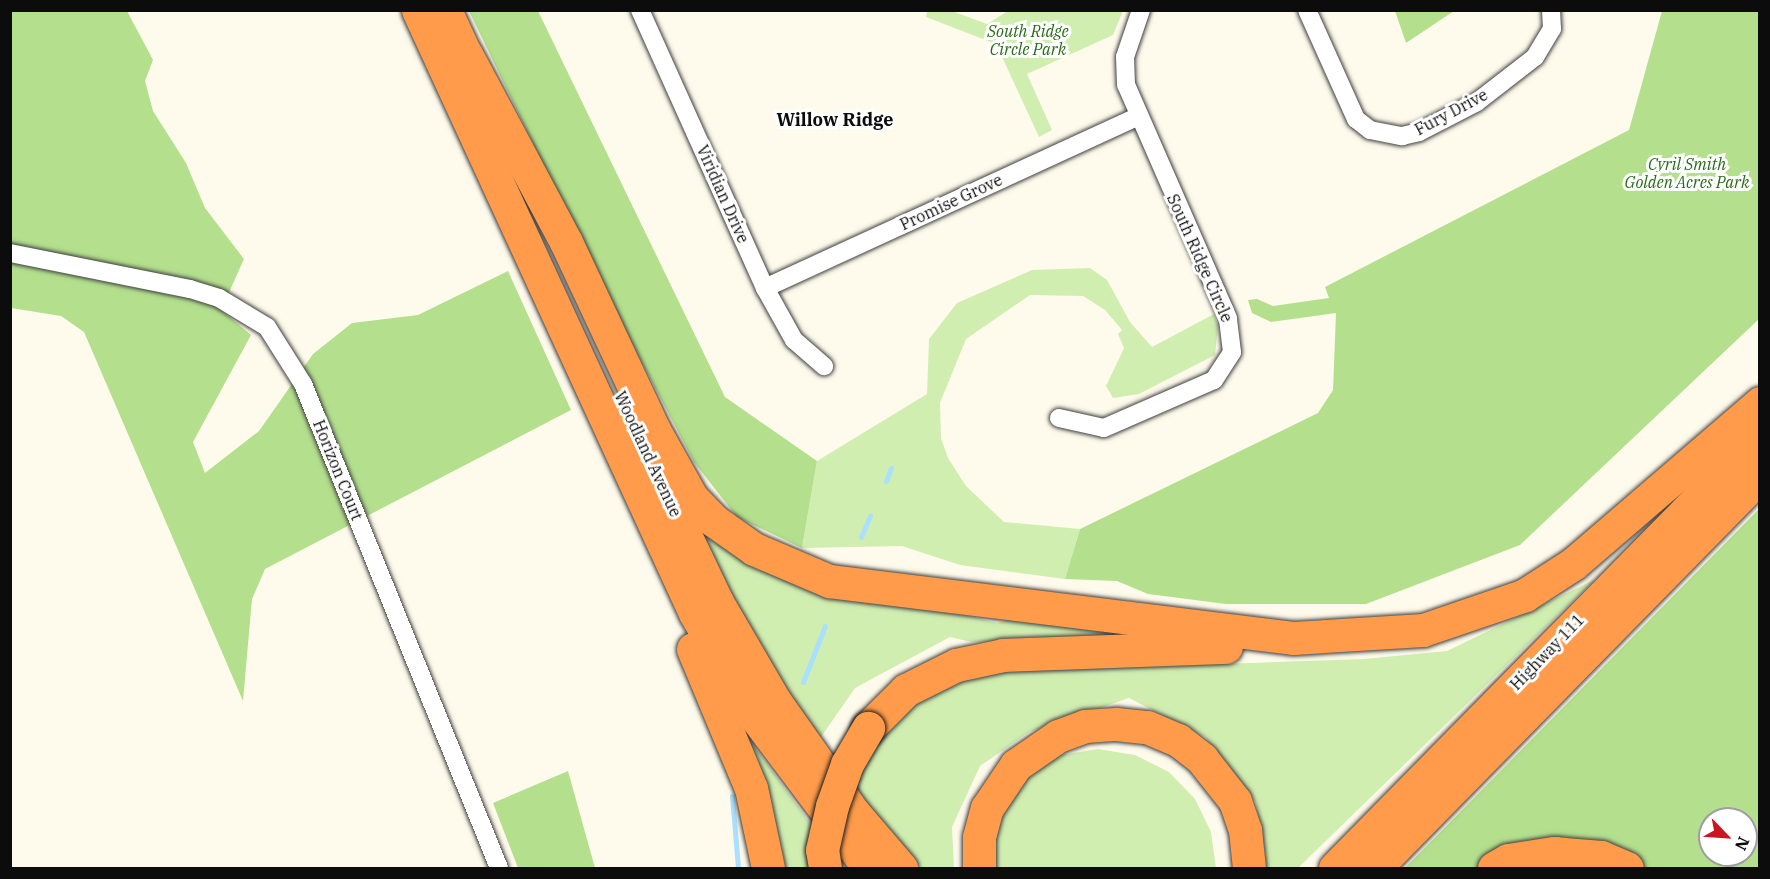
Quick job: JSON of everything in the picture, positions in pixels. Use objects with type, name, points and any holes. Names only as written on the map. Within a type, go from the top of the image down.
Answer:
[{"type":"highway","name":"Woodland Avenue","points":[[418,10],[694,613],[726,670],[794,772],[869,868]]},
{"type":"highway","name":"Woodland Avenue","points":[[446,10],[717,602],[774,700],[853,812],[901,868]]},
{"type":"highway","points":[[466,54],[566,242],[653,428],[692,498],[730,533],[785,565],[829,580],[1293,638]]},
{"type":"highway","points":[[825,868],[822,850],[832,806],[847,764],[868,728],[906,690],[957,665],[1003,655],[1236,647],[1293,638],[1424,630],[1525,595],[1621,525],[1760,403]]},
{"type":"highway","name":"Highway 111","points":[[1335,868],[1760,436]]},
{"type":"highway","points":[[618,448],[644,536],[731,733],[751,788],[768,868]]},
{"type":"highway","name":"Highway 111","points":[[1375,868],[1760,476]]},
{"type":"highway","points":[[979,868],[979,837],[987,808],[1016,765],[1058,736],[1085,726],[1116,724],[1147,727],[1178,740],[1202,759],[1235,801],[1245,830],[1249,868]]},
{"type":"highway","points":[[1494,868],[1508,860],[1554,853],[1601,857],[1627,868]]},
{"type":"street","name":"Viridian Drive","points":[[640,10],[765,288],[794,340],[824,366]]},
{"type":"street","name":"South Ridge Circle","points":[[1059,418],[1104,428],[1214,380],[1232,352],[1228,318],[1137,117],[1126,85],[1125,57],[1141,10]]},
{"type":"street","name":"Fury Drive","points":[[1307,10],[1356,119],[1370,130],[1396,136],[1419,132],[1477,102],[1535,57],[1552,29],[1551,10]]},
{"type":"street","name":"Promise Grove","points":[[765,288],[1137,117]]},
{"type":"street","name":"Horizon Court","points":[[10,253],[190,289],[219,298],[267,327],[303,384],[499,868]]},
{"type":"green space","points":[[1395,10],[1454,11],[1406,43]]},
{"type":"green space","points":[[10,11],[127,11],[153,60],[145,81],[153,111],[186,163],[205,208],[244,259],[221,310],[251,335],[193,442],[205,473],[259,431],[313,354],[352,323],[418,315],[508,271],[571,410],[265,569],[252,599],[243,701],[84,332],[61,316],[11,308]]},
{"type":"green space","points":[[469,11],[538,11],[725,397],[817,461],[802,548],[737,517],[694,462],[603,288]]},
{"type":"green space","name":"South Ridge Circle Park","points":[[927,11],[952,11],[987,24],[1008,11],[1123,11],[1113,35],[1027,74],[1052,130],[1039,137],[996,44],[926,17]]},
{"type":"green space","name":"Cyril Smith Golden Acres Park","points":[[1662,11],[1759,11],[1759,319],[1520,545],[1366,604],[1226,604],[1148,594],[1117,581],[1065,579],[1080,529],[1318,413],[1333,390],[1336,313],[1271,322],[1252,313],[1248,300],[1257,299],[1273,306],[1329,298],[1325,287],[1629,130]]},
{"type":"green space","points":[[1090,268],[1107,280],[1130,322],[1152,347],[1214,314],[1218,326],[1215,355],[1139,394],[1113,398],[1106,386],[1124,348],[1118,334],[1122,330],[1105,310],[1083,296],[1030,295],[966,339],[940,403],[941,438],[948,458],[966,486],[1004,522],[1080,529],[1065,579],[960,565],[902,546],[802,548],[817,461],[927,394],[929,339],[957,303],[1032,270]]},
{"type":"green space","points":[[1759,509],[1759,868],[1646,868],[1612,852],[1482,865],[1477,868],[1405,868]]},
{"type":"green space","points":[[694,528],[872,592],[997,623],[1033,613],[1162,638],[971,642],[950,637],[855,688],[821,737],[776,683]]},
{"type":"green space","points":[[1594,580],[1298,868],[1265,868],[1256,802],[1205,737],[1129,698],[1029,732],[980,766],[952,827],[954,868],[922,868],[852,790],[865,755],[897,717],[943,686],[1011,671],[1364,659],[1447,651]]},
{"type":"green space","points":[[747,736],[815,830],[817,868],[777,868]]},
{"type":"green space","points":[[1098,749],[1135,755],[1169,772],[1195,799],[1211,832],[1216,868],[981,868],[985,833],[1028,772],[1061,755]]},
{"type":"green space","points":[[568,771],[595,868],[518,868],[493,803]]},
{"type":"waterway","points":[[886,481],[891,468]]},
{"type":"waterway","points":[[861,537],[870,516]]},
{"type":"waterway","points":[[803,682],[825,626]]},
{"type":"waterway","points":[[732,796],[738,868]]},
{"type":"district","name":"Willow Ridge","points":[[835,120]]}]
